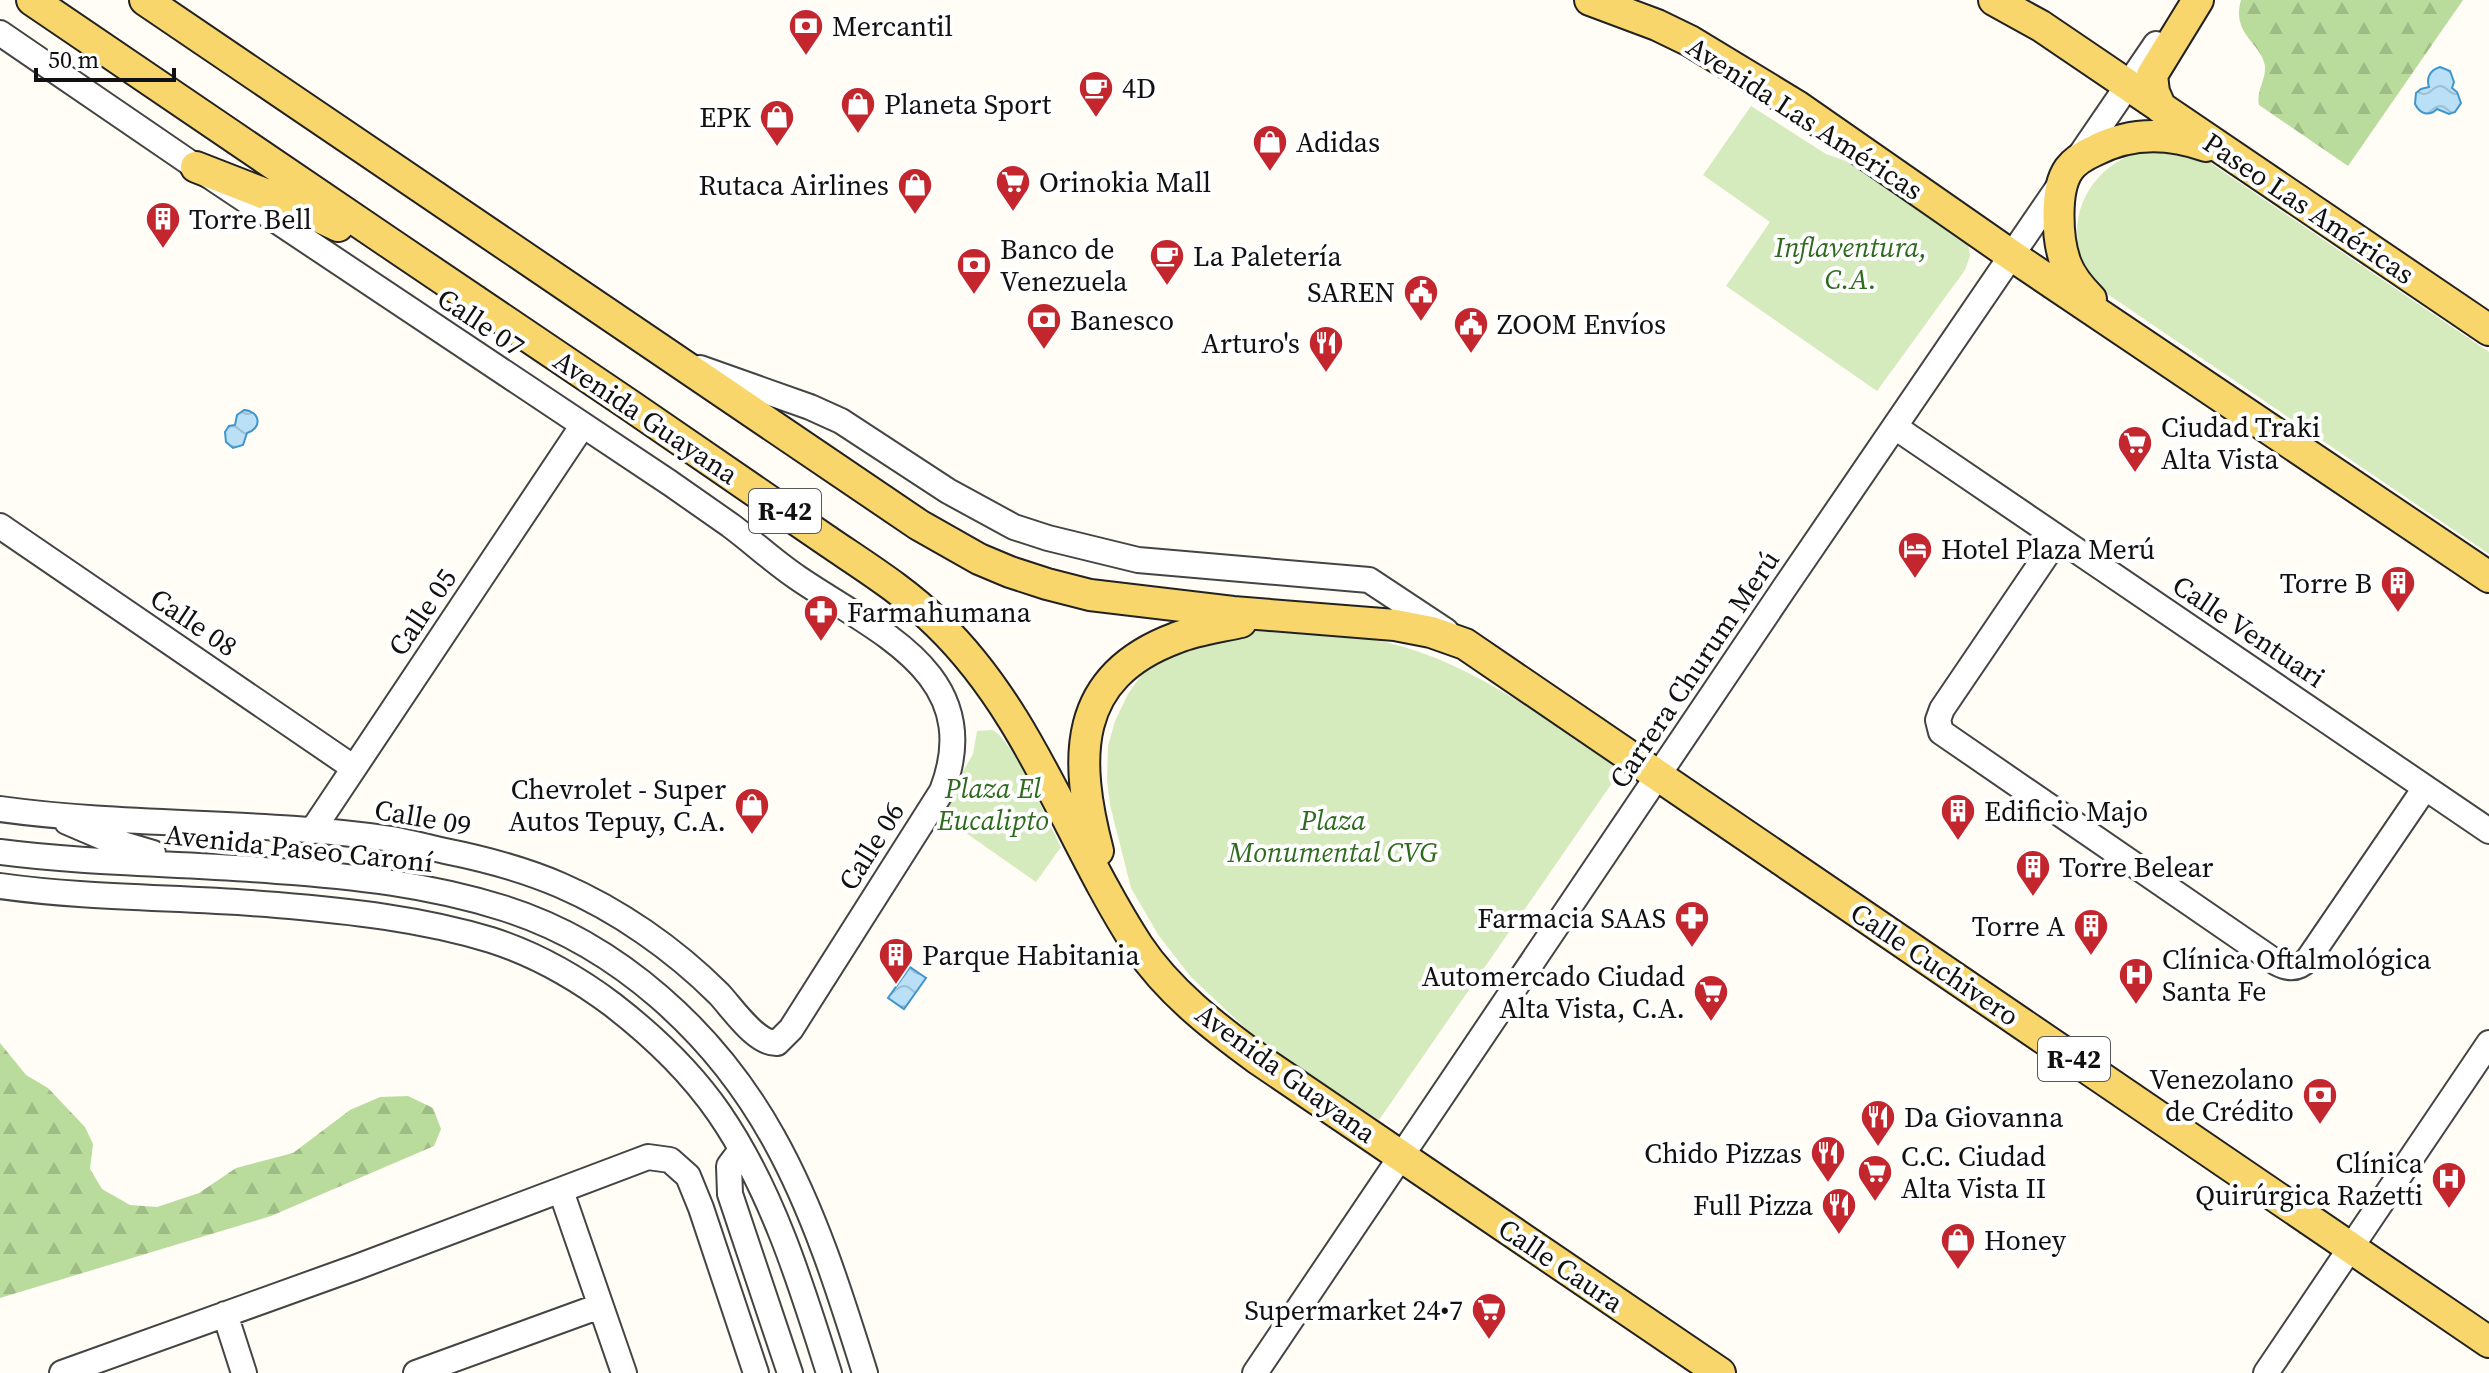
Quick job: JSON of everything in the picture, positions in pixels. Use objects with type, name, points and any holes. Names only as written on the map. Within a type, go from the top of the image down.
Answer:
[{"type":"main road","name":"Avenida Guayana","points":[[32,0],[756,491],[903,594],[935,621],[964,650],[1014,720],[1139,948],[1169,984],[1207,1021],[1258,1059],[1402,1156]]},
{"type":"main road","name":"R-42","points":[[145,0],[919,525],[960,549],[1047,584],[1108,599],[1395,625],[1431,632],[1465,644],[1659,776]]},
{"type":"main road","name":"Avenida Las Américas","points":[[1590,0],[1657,25],[1736,68],[1797,106],[2011,255]]},
{"type":"main road","points":[[1994,0],[2041,26],[2128,85]]},
{"type":"main road","points":[[2161,108],[2154,92],[2152,75],[2198,0]]},
{"type":"main road","name":"Paseo Las Américas","points":[[2128,85],[2489,330]]},
{"type":"main road","points":[[2120,329],[2078,285],[2067,266],[2060,243],[2059,216],[2062,187],[2069,169],[2080,159],[2111,142],[2136,135],[2161,135],[2194,142],[2235,158]]},
{"type":"main road","points":[[196,167],[296,206],[433,272]]},
{"type":"main road","points":[[2011,255],[2489,577]]},
{"type":"main road","points":[[1109,895],[1086,800],[1083,764],[1084,739],[1091,715],[1102,694],[1114,677],[1131,662],[1152,648],[1177,638],[1241,622],[1299,618]]},
{"type":"main road","name":"Calle Cuchivero","points":[[1659,776],[2489,1342]]},
{"type":"main road","name":"Calle Caura","points":[[1402,1156],[1720,1373]]},
{"type":"street","name":"Carrera Churum Merú","points":[[1255,1373],[2185,0]]},
{"type":"street","name":"Calle 07","points":[[0,33],[731,526],[795,576],[904,647],[922,669]]},
{"type":"street","points":[[672,358],[841,421],[948,491],[1014,527],[1138,560],[1369,580],[1465,644]]},
{"type":"street","name":"Calle 05","points":[[312,831],[583,425]]},
{"type":"street","name":"Calle Ventuari","points":[[1895,427],[2489,831]]},
{"type":"street","name":"Calle 08","points":[[0,526],[354,768]]},
{"type":"street","points":[[2058,538],[1942,709],[1938,720],[1941,732],[2277,963],[2288,968],[2297,967],[2309,958],[2425,788]]},
{"type":"street","name":"Calle 06","points":[[777,1043],[791,1029],[942,791],[949,772],[954,740],[952,718],[946,701],[922,669]]},
{"type":"street","name":"Calle 09","points":[[0,809],[392,839],[517,868],[603,906],[645,933],[718,993],[752,1030],[771,1043],[777,1043]]},
{"type":"street","points":[[50,814],[142,851],[210,867]]},
{"type":"street","name":"Avenida Paseo Caroní","points":[[0,852],[278,871],[387,882],[504,908],[582,943],[654,993],[688,1023],[747,1093],[792,1173],[865,1373]]},
{"type":"street","name":"Avenida Paseo Caroní","points":[[0,886],[276,905],[382,916],[494,941],[531,955],[565,973],[632,1020],[664,1048],[693,1079],[718,1113],[761,1187],[829,1373]]},
{"type":"street","points":[[2266,1373],[2489,1043]]},
{"type":"street","points":[[741,1150],[729,1166],[730,1194],[790,1373]]},
{"type":"street","points":[[62,1373],[648,1157],[662,1157],[688,1176],[756,1373]]},
{"type":"street","points":[[561,1191],[624,1373]]},
{"type":"street","points":[[416,1373],[600,1306]]},
{"type":"street","points":[[225,1314],[244,1373]]},
{"type":"green space","points":[[2241,0],[2463,0],[2348,166],[2259,105],[2265,66],[2240,22]]},
{"type":"green space","name":"Inflaventura, C.A.","points":[[1751,106],[1826,154],[1866,168],[1968,243],[1970,256],[1965,270],[1877,391],[1726,286],[1770,222],[1703,175]]},
{"type":"green space","points":[[2155,149],[2206,160],[2489,352],[2489,554],[2106,293],[2089,273],[2079,250],[2077,227],[2082,205],[2092,185],[2109,168],[2130,156]]},
{"type":"green space","name":"Plaza Monumental CVG","points":[[1261,626],[1365,638],[1425,654],[1502,691],[1621,770],[1379,1120],[1259,1041],[1191,977],[1159,936],[1131,888],[1110,805],[1108,746],[1115,721],[1143,673],[1166,656]]},
{"type":"green space","name":"Plaza El Eucalipto","points":[[993,730],[1011,750],[1061,847],[1036,882],[939,814],[973,754],[977,731]]},
{"type":"green space","points":[[0,1043],[26,1075],[48,1088],[85,1127],[93,1144],[90,1169],[102,1189],[130,1205],[157,1207],[199,1193],[236,1168],[293,1153],[350,1110],[380,1097],[408,1096],[433,1108],[441,1129],[434,1146],[271,1216],[0,1298]]},
{"type":"water","points":[[2440,67],[2450,71],[2454,82],[2452,88],[2461,103],[2455,112],[2449,114],[2437,109],[2425,113],[2415,104],[2416,93],[2429,87],[2430,75]]},
{"type":"water","points":[[244,410],[256,416],[257,424],[247,433],[243,445],[233,448],[226,442],[225,432],[229,426],[235,425],[237,415]]},
{"type":"water","points":[[910,967],[926,978],[904,1009],[888,998]]},
{"type":"place","name":"Mercantil","points":[[806,57]]},
{"type":"place","name":"4D","points":[[1096,119]]},
{"type":"place","name":"Planeta Sport","points":[[858,135]]},
{"type":"place","name":"EPK","points":[[777,148]]},
{"type":"place","name":"Adidas","points":[[1270,173]]},
{"type":"place","name":"Orinokia Mall","points":[[1013,213]]},
{"type":"place","name":"Rutaca Airlines","points":[[915,216]]},
{"type":"place","name":"Torre Bell","points":[[163,250]]},
{"type":"place","name":"La Paletería","points":[[1167,287]]},
{"type":"place","name":"Banco de Venezuela","points":[[974,296]]},
{"type":"place","name":"SAREN","points":[[1421,323]]},
{"type":"place","name":"Banesco","points":[[1044,351]]},
{"type":"place","name":"ZOOM Envíos","points":[[1471,355]]},
{"type":"place","name":"Arturo's","points":[[1326,374]]},
{"type":"place","name":"Ciudad Traki Alta Vista","points":[[2135,474]]},
{"type":"place","name":"Hotel Plaza Merú","points":[[1915,580]]},
{"type":"place","name":"Torre B","points":[[2398,614]]},
{"type":"place","name":"Farmahumana","points":[[821,643]]},
{"type":"place","name":"Chevrolet - Super Autos Tepuy, C.A.","points":[[752,836]]},
{"type":"place","name":"Edificio Majo","points":[[1958,842]]},
{"type":"place","name":"Torre Belear","points":[[2033,898]]},
{"type":"place","name":"Farmacia SAAS","points":[[1692,949]]},
{"type":"place","name":"Torre A","points":[[2091,957]]},
{"type":"place","name":"Parque Habitania","points":[[896,986]]},
{"type":"place","name":"Clínica Oftalmológica Santa Fe","points":[[2136,1006]]},
{"type":"place","name":"Automercado Ciudad Alta Vista, C.A.","points":[[1711,1023]]},
{"type":"place","name":"Venezolano de Crédito","points":[[2320,1126]]},
{"type":"place","name":"Da Giovanna","points":[[1878,1148]]},
{"type":"place","name":"Chido Pizzas","points":[[1828,1184]]},
{"type":"place","name":"C.C. Ciudad Alta Vista II","points":[[1875,1203]]},
{"type":"place","name":"Clínica Quirúrgica Razetti","points":[[2449,1210]]},
{"type":"place","name":"Full Pizza","points":[[1839,1236]]},
{"type":"place","name":"Honey","points":[[1958,1271]]},
{"type":"place","name":"Supermarket 24•7","points":[[1489,1341]]}]
